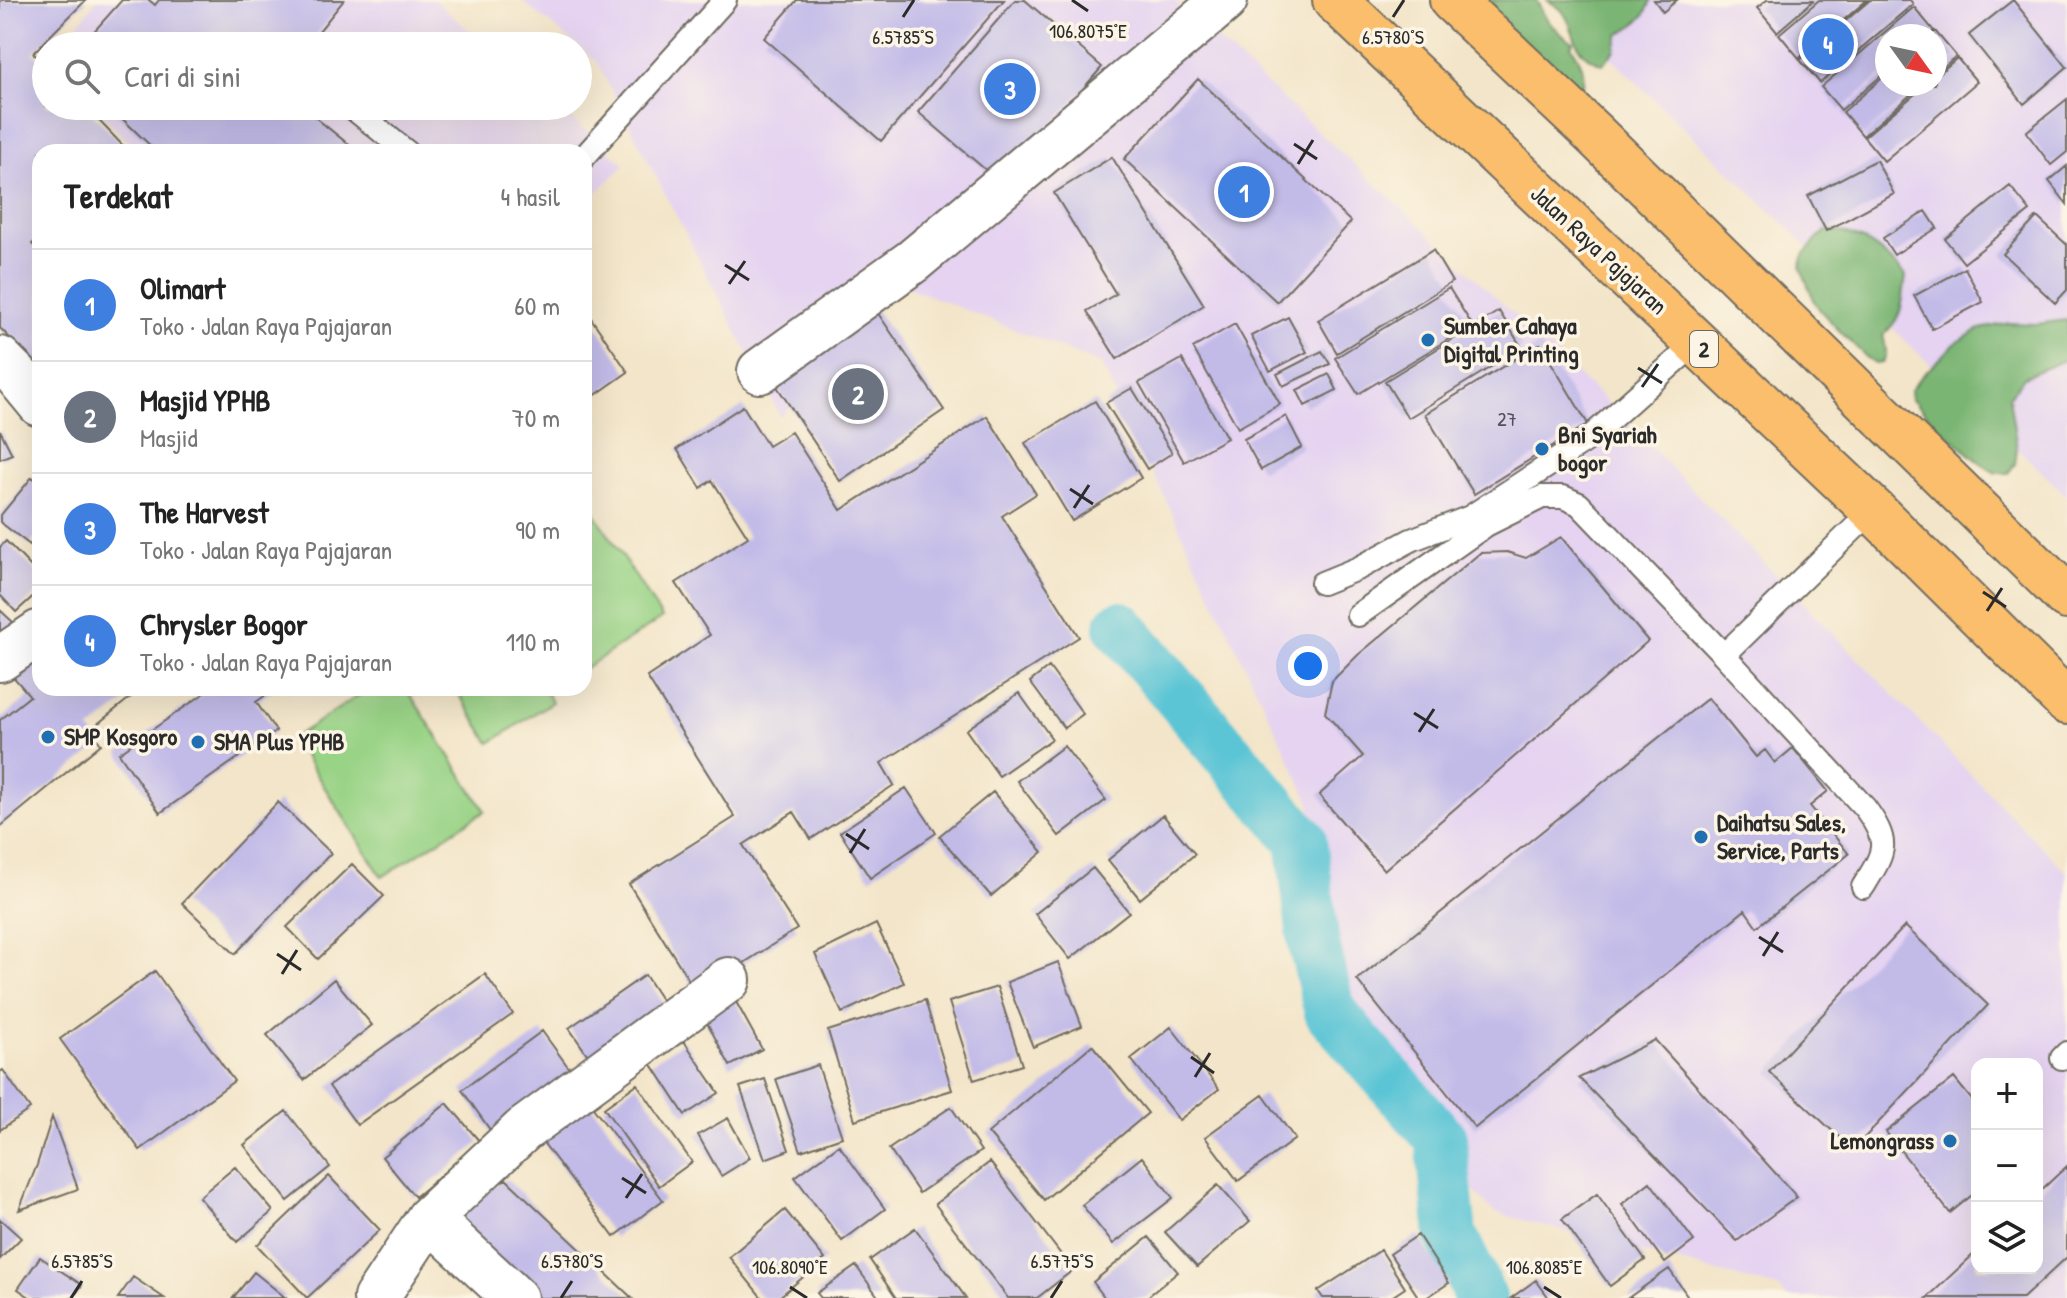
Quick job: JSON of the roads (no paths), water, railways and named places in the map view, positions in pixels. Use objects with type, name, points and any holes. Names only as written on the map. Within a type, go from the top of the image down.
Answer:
[{"type":"highway","name":"Jalan Raya Pajajaran","points":[[1335,0],[1873,510],[2067,702]]},
{"type":"highway","points":[[1452,0],[1594,134],[2067,597]]},
{"type":"street","points":[[760,371],[913,261],[1225,0]]},
{"type":"street","points":[[0,359],[32,394]]},
{"type":"street","points":[[0,659],[32,637]]},
{"type":"street","points":[[376,1298],[429,1218],[523,1130],[728,980]]},
{"type":"street","points":[[429,1218],[515,1298]]},
{"type":"lane","points":[[592,148],[725,0]]},
{"type":"lane","points":[[367,120],[397,144]]},
{"type":"lane","points":[[1322,583],[1359,568],[1411,540],[1470,517],[1587,440],[1697,342]]},
{"type":"lane","points":[[1358,615],[1486,525],[1542,497],[1563,497],[1579,504],[1865,808],[1879,827],[1883,845],[1879,861],[1863,887]]},
{"type":"lane","points":[[1724,655],[1873,510]]},
{"type":"waterway","points":[[1120,627],[1301,840],[1314,945],[1330,1012],[1441,1139],[1451,1235],[1481,1298]]},
{"type":"place","name":"Chrysler Bogor","points":[[1828,44]]},
{"type":"place","name":"The Harvest","points":[[1010,89]]},
{"type":"place","name":"Olimart","points":[[1244,192]]},
{"type":"place","name":"Sumber Cahaya Digital Printing","points":[[1428,340]]},
{"type":"place","name":"Masjid YPHB","points":[[858,394]]},
{"type":"place","name":"Bni Syariah bogor","points":[[1542,449]]},
{"type":"place","name":"SMP Kosgoro","points":[[48,737]]},
{"type":"place","name":"SMA Plus YPHB","points":[[198,742]]},
{"type":"place","name":"Daihatsu Sales, Service, Parts","points":[[1701,837]]},
{"type":"place","name":"Lemongrass","points":[[1950,1141]]}]
